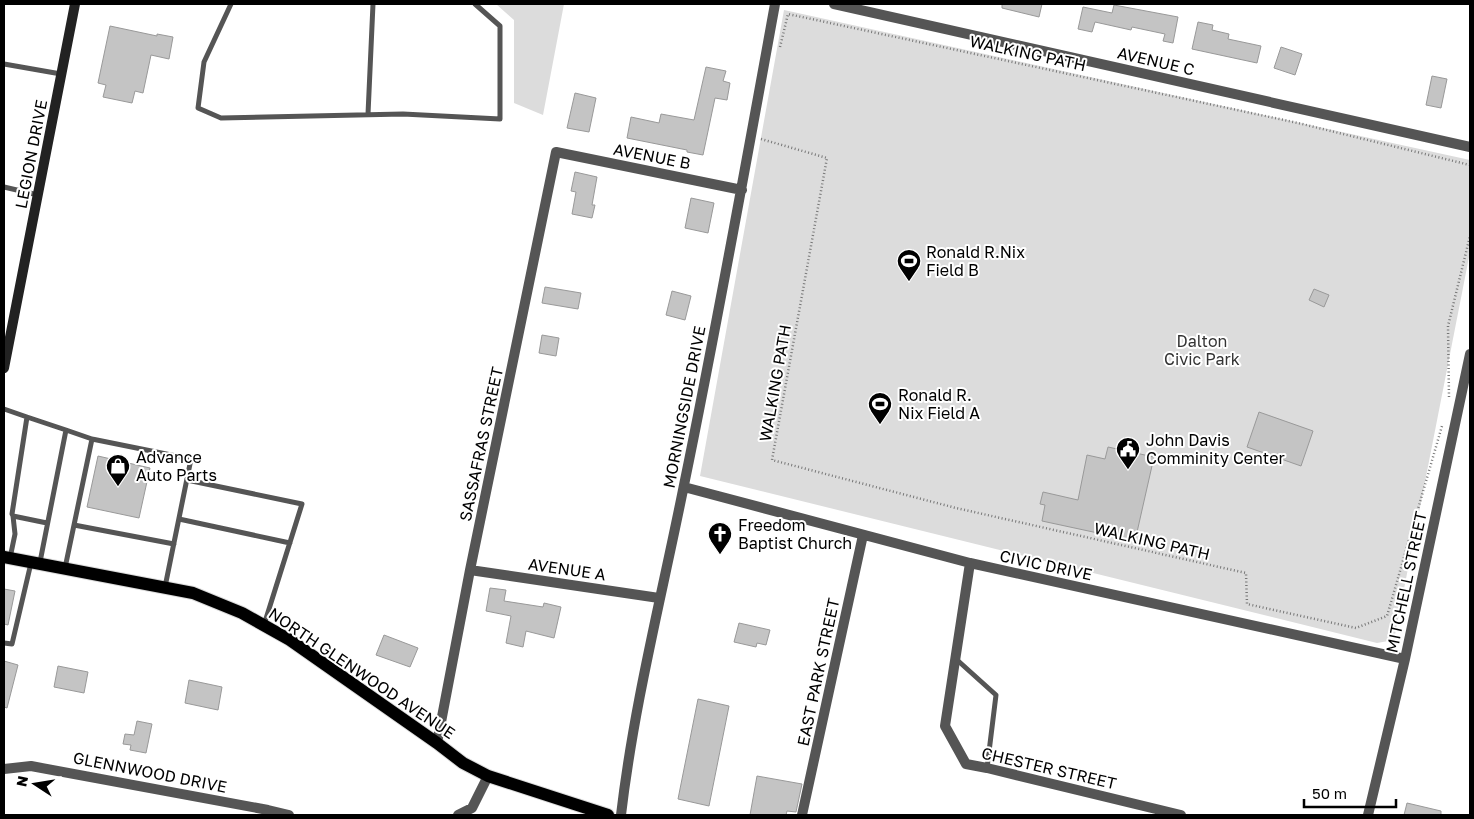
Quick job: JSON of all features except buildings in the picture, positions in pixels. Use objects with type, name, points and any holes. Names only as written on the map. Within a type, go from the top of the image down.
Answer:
[{"type":"main road","name":"NORTH GLENWOOD AVENUE","points":[[7,558],[193,593],[242,613],[290,640],[463,763],[488,776],[608,815]]},
{"type":"street","name":"LEGION DRIVE","points":[[4,368],[7,332],[38,194],[75,4]]},
{"type":"street","name":"MORNINGSIDE DRIVE","points":[[621,815],[628,760],[742,190],[775,4]]},
{"type":"street","name":"AVENUE C","points":[[834,4],[1470,147]]},
{"type":"street","name":"AVENUE B","points":[[556,152],[742,190]]},
{"type":"street","name":"SASSAFRAS STREET","points":[[437,743],[470,570],[556,152]]},
{"type":"street","name":"MITCHELL STREET","points":[[1368,815],[1405,659],[1470,354]]},
{"type":"street","name":"CIVIC DRIVE","points":[[684,487],[970,563],[1405,659]]},
{"type":"street","name":"EAST PARK STREET","points":[[802,815],[863,535]]},
{"type":"street","name":"CHESTER STREET","points":[[970,563],[945,726],[966,764],[1181,815]]},
{"type":"street","name":"AVENUE A","points":[[470,570],[659,598]]},
{"type":"street","name":"GLENNWOOD DRIVE","points":[[4,769],[31,766],[289,815]]},
{"type":"street","points":[[458,815],[472,808],[488,776]]},
{"type":"lane","points":[[231,4],[204,62],[198,108],[221,118],[402,114],[500,119],[500,26],[475,4]]},
{"type":"lane","points":[[368,114],[373,4]]},
{"type":"lane","points":[[4,64],[61,74]]},
{"type":"lane","points":[[4,188],[38,194]]},
{"type":"lane","points":[[4,409],[92,439],[191,459],[164,588]]},
{"type":"lane","points":[[7,558],[15,534],[13,516],[27,417]]},
{"type":"lane","points":[[4,643],[12,644],[47,523],[66,430]]},
{"type":"lane","points":[[65,569],[92,439]]},
{"type":"lane","points":[[187,480],[302,504],[264,625]]},
{"type":"lane","points":[[13,516],[47,523]]},
{"type":"lane","points":[[179,519],[290,543]]},
{"type":"lane","points":[[74,524],[174,544]]},
{"type":"lane","points":[[955,658],[996,695],[987,768]]},
{"type":"path","name":"WALKING PATH","points":[[778,52],[788,14],[1298,123],[1470,165]]},
{"type":"path","name":"WALKING PATH","points":[[757,138],[827,158],[772,460],[956,508],[1246,573],[1247,604],[1356,628],[1387,616],[1444,421]]},
{"type":"path","points":[[1449,402],[1448,326],[1470,236]]},
{"type":"green space","points":[[496,4],[564,4],[543,115],[514,103],[514,20]]},
{"type":"green space","name":"Dalton Civic Park","points":[[784,10],[1470,160],[1470,252],[1394,640],[1377,643],[700,476]]},
{"type":"place","name":"Ronald R.Nix Field B","points":[[909,282]]},
{"type":"place","name":"Ronald R. Nix Field A","points":[[880,425]]},
{"type":"place","name":"John Davis Comminity Center","points":[[1128,470]]},
{"type":"place","name":"Advance Auto Parts","points":[[118,487]]},
{"type":"place","name":"Freedom Baptist Church","points":[[720,555]]}]
